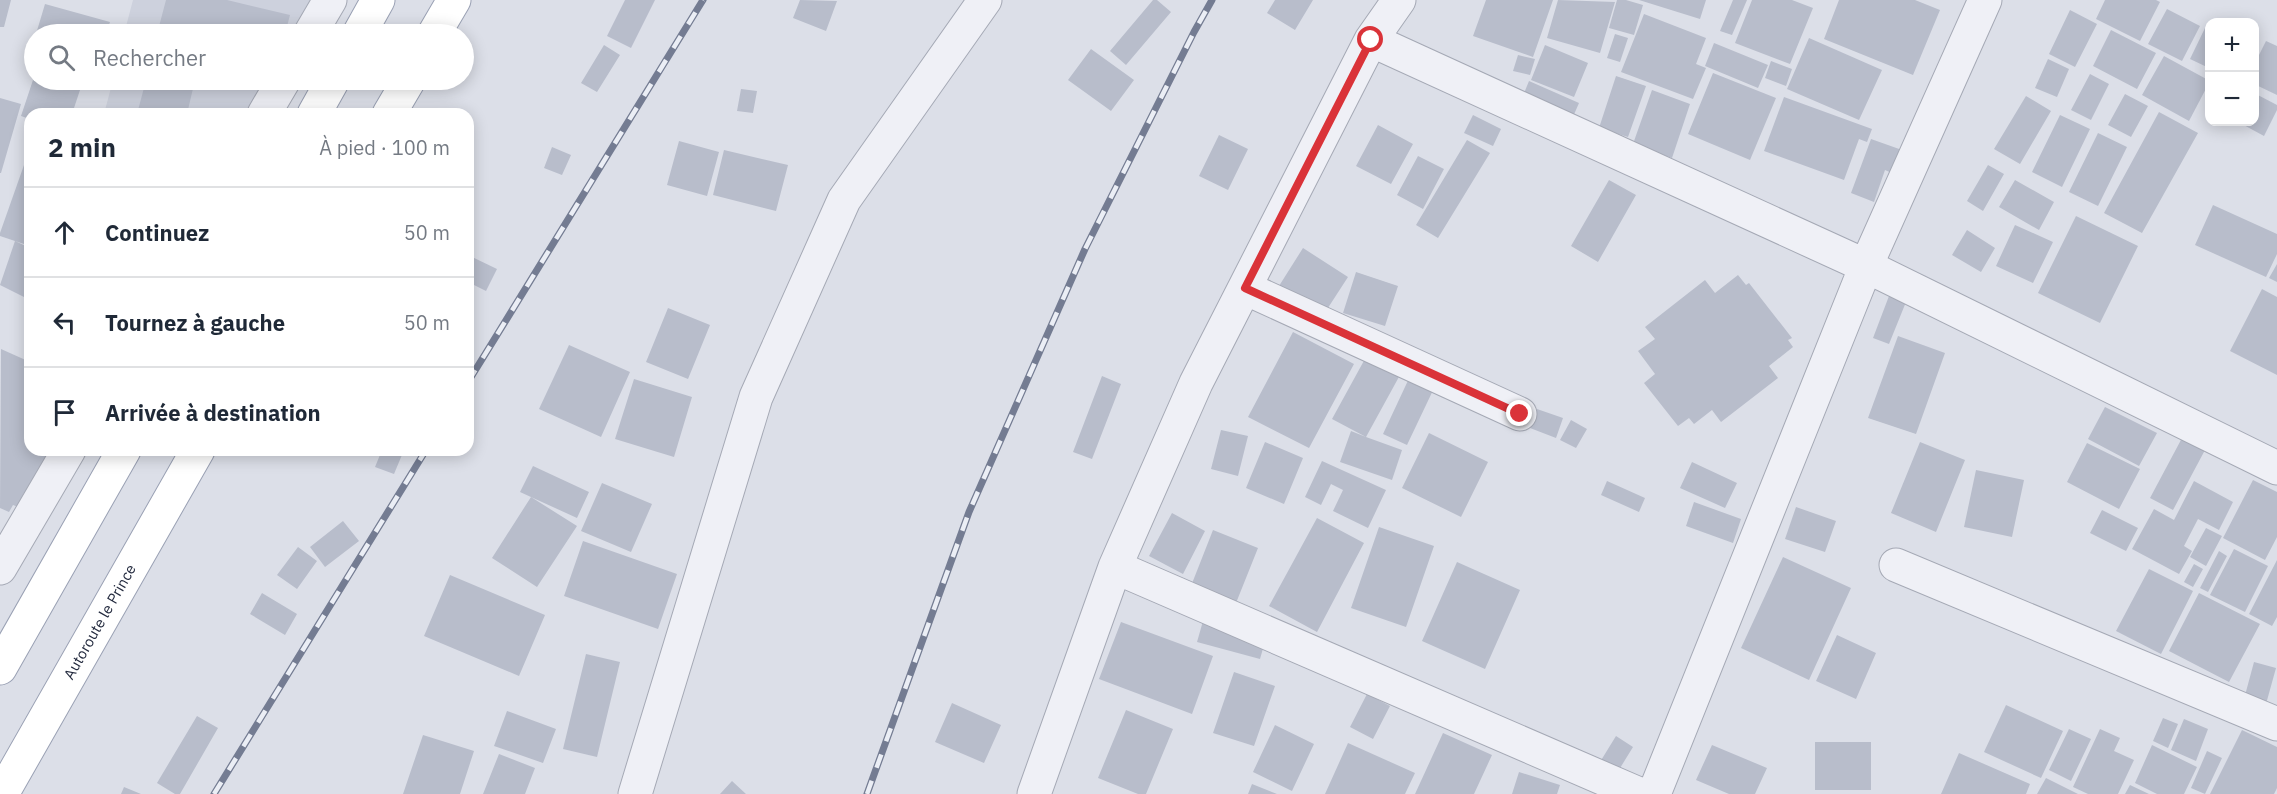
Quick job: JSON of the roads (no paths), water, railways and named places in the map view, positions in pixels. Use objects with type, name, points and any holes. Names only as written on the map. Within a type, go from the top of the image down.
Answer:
[{"type":"main road","points":[[365,24],[378,0]]},
{"type":"main road","points":[[440,24],[454,0]]},
{"type":"main road","points":[[317,108],[327,90]]},
{"type":"main road","points":[[393,108],[403,90]]},
{"type":"main road","points":[[0,669],[121,456]]},
{"type":"main road","name":"Autoroute le Prince","points":[[2,794],[195,456]]},
{"type":"street","points":[[316,24],[330,0]]},
{"type":"street","points":[[634,794],[756,397],[844,200],[985,0]]},
{"type":"street","points":[[1034,794],[1115,567],[1196,383],[1371,40],[1399,0]]},
{"type":"street","points":[[1654,794],[1866,266],[1979,2]]},
{"type":"street","points":[[1371,40],[1866,266],[2277,468]]},
{"type":"street","points":[[268,108],[278,90]]},
{"type":"street","points":[[1245,288],[1520,414]]},
{"type":"street","points":[[0,568],[65,456]]},
{"type":"street","points":[[1896,565],[2277,724]]},
{"type":"street","points":[[1115,567],[1639,794]]},
{"type":"railway","points":[[474,372],[703,0]]},
{"type":"railway","points":[[867,794],[969,512],[1085,249],[1212,0]]},
{"type":"railway","points":[[214,794],[422,456]]}]
